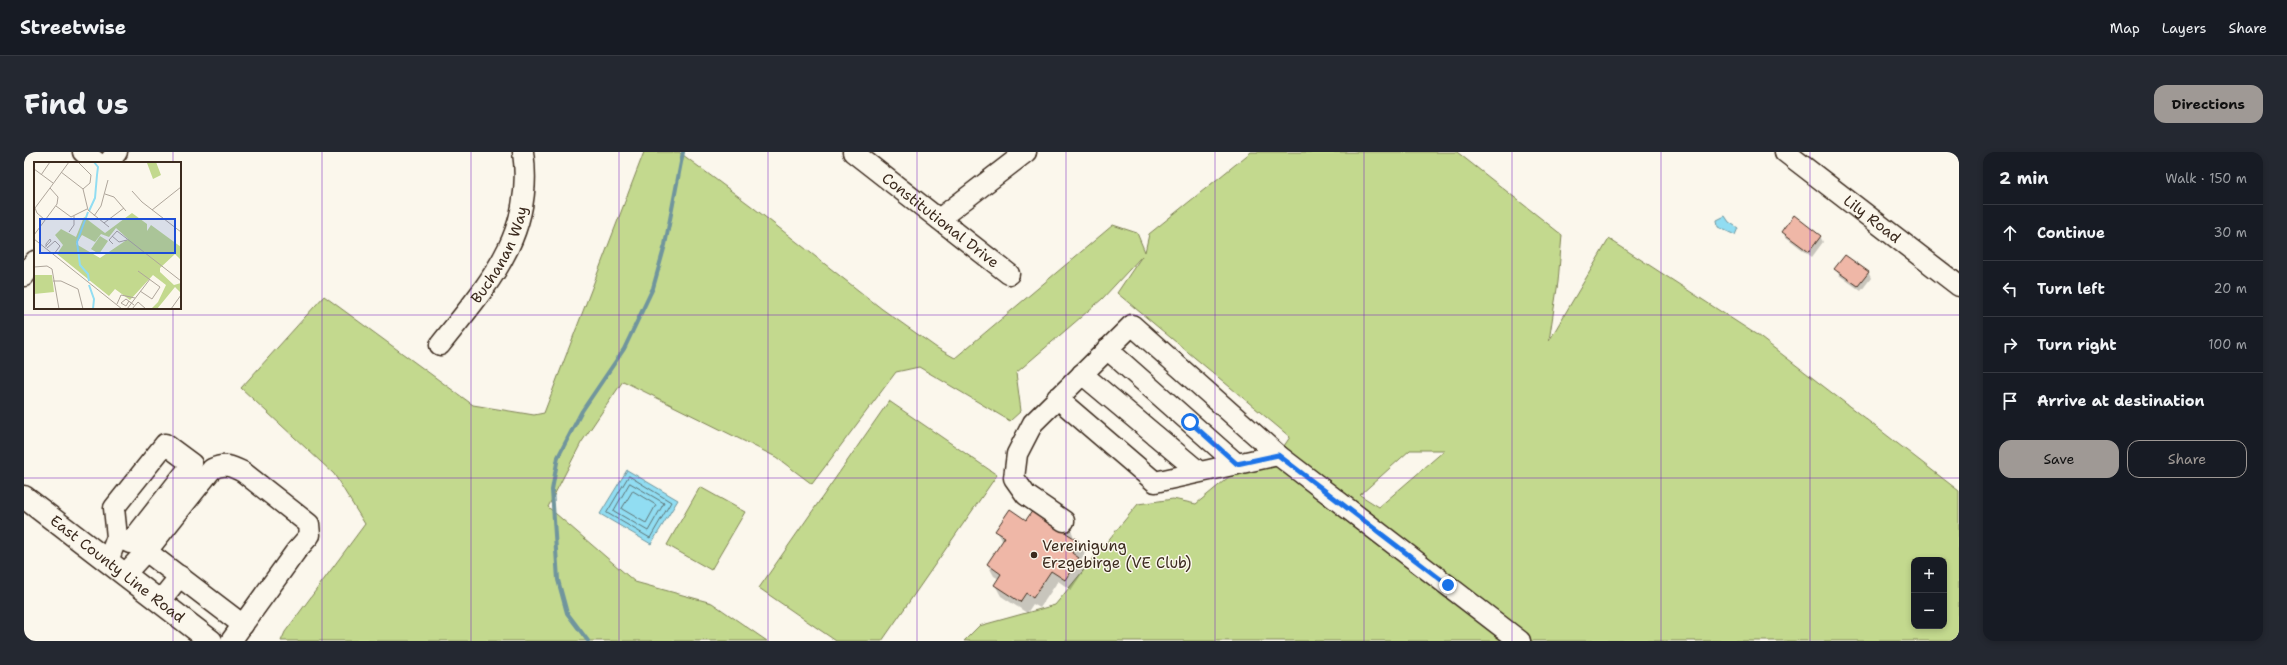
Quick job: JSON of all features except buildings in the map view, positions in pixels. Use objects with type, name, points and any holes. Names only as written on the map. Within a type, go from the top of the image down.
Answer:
[{"type":"main road","name":"East County Line Road","points":[[24,497],[211,641]]},
{"type":"street","points":[[83,152],[97,162]]},
{"type":"street","points":[[109,162],[116,152]]},
{"type":"street","name":"Buchanan Way","points":[[440,345],[490,282],[502,263],[512,242],[519,219],[524,191],[522,152]]},
{"type":"street","name":"Constitutional Drive","points":[[853,152],[1009,274]]},
{"type":"street","points":[[939,219],[1026,152]]},
{"type":"street","name":"Lily Road","points":[[1785,152],[1959,286]]},
{"type":"street","points":[[1064,521],[1026,495],[1014,478],[1017,454],[1032,422],[1132,325],[1278,455],[1520,641]]},
{"type":"street","points":[[1108,349],[1237,464]]},
{"type":"street","points":[[1082,374],[1198,471]]},
{"type":"street","points":[[1057,398],[1155,482],[1198,471],[1278,455]]},
{"type":"street","points":[[117,537],[130,543],[192,464],[165,444],[114,508],[117,537],[117,568]]},
{"type":"street","points":[[117,568],[146,551],[212,469],[222,465],[232,466],[244,472],[309,524],[310,535],[296,551],[231,641]]},
{"type":"street","points":[[146,551],[243,624]]},
{"type":"street","points":[[160,602],[180,576]]},
{"type":"green space","points":[[644,152],[679,152],[750,205],[882,309],[937,348],[955,358],[1113,225],[1137,233],[1145,252],[1149,234],[1251,152],[1457,152],[1562,235],[1558,282],[1549,341],[1609,239],[1757,335],[1959,491],[1959,641],[964,641],[979,626],[1055,605],[1138,504],[1173,499],[1196,504],[1258,453],[1306,464],[1278,455],[1290,437],[1117,293],[1142,256],[1102,299],[1016,373],[1021,411],[1010,421],[919,367],[896,372],[812,484],[776,457],[623,381],[581,443],[548,507],[635,582],[712,603],[767,641],[281,641],[285,632],[365,524],[334,474],[241,388],[324,296],[473,405],[534,415],[544,413]],"holes":[[[1410,450],[1445,450],[1379,507],[1360,495]]]},
{"type":"green space","points":[[889,401],[997,475],[882,641],[836,641],[759,588]]},
{"type":"green space","points":[[700,487],[745,512],[711,570],[667,545]]},
{"type":"water","points":[[1725,216],[1729,222],[1738,228],[1735,235],[1718,227],[1717,220]]},
{"type":"water","points":[[627,470],[678,500],[651,544],[600,514]]},
{"type":"waterway","points":[[588,641],[567,613],[558,580],[552,490],[558,457],[582,411],[624,349],[653,288],[665,245],[683,152]]},
{"type":"place","name":"Vereinigung Erzgebirge (VE Club)","points":[[1034,555]]},
{"type":"route","points":[[1190,422],[1237,464],[1278,455],[1448,585]]}]
